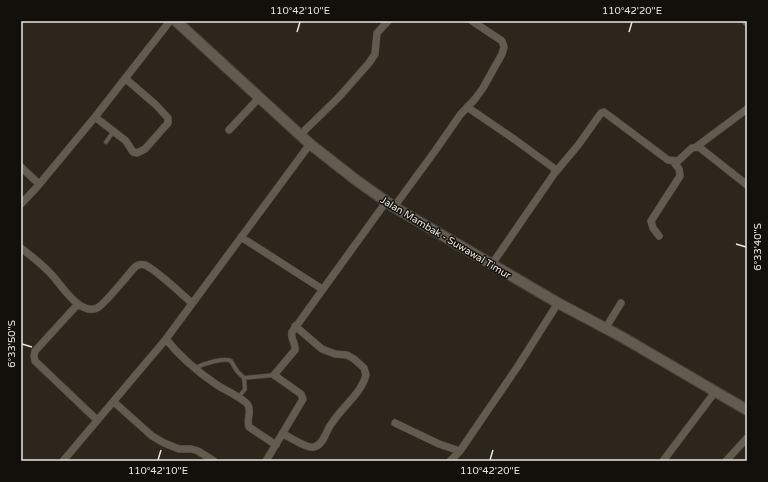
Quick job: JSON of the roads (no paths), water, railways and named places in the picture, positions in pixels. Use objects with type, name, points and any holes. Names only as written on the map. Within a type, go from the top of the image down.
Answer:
[{"type":"street","points":[[21,204],[95,118],[170,21]]},
{"type":"street","name":"Jalan Mambak - Suwawal Timur","points":[[176,21],[310,144],[390,204],[558,303],[747,410]]},
{"type":"street","points":[[300,135],[339,97],[369,63],[375,54],[377,33],[388,21]]},
{"type":"street","points":[[266,461],[303,399],[301,394],[274,374],[295,350],[291,335],[295,326],[322,289],[390,204],[435,151],[460,115],[483,88],[502,54],[504,46],[502,41],[472,21]]},
{"type":"street","points":[[95,118],[126,141],[133,152],[137,153],[144,149],[169,121],[156,105],[126,79]]},
{"type":"street","points":[[229,130],[259,98]]},
{"type":"street","points":[[467,107],[554,167],[554,174]]},
{"type":"street","points":[[492,264],[554,174],[603,112],[668,160],[678,161],[692,148],[747,109]]},
{"type":"street","points":[[63,461],[166,339],[310,144]]},
{"type":"street","points":[[696,146],[700,147],[712,156],[747,185]]},
{"type":"street","points":[[659,236],[653,228],[651,221],[680,176],[679,169],[673,161]]},
{"type":"street","points":[[21,167],[39,184]]},
{"type":"street","points":[[241,237],[322,289]]},
{"type":"street","points":[[21,248],[51,274],[68,295],[78,304],[90,310],[100,306],[134,268],[141,264],[153,270],[192,304]]},
{"type":"street","points":[[450,461],[460,451],[518,366],[558,303]]},
{"type":"street","points":[[605,329],[621,303]]},
{"type":"street","points":[[78,304],[35,351],[34,356],[35,361],[98,420]]},
{"type":"street","points":[[283,434],[309,447],[318,446],[336,416],[360,389],[366,375],[364,368],[354,359],[347,355],[335,354],[322,349],[295,326]]},
{"type":"street","points":[[166,339],[179,355],[195,368],[216,384],[247,404],[249,407],[249,427],[276,445]]},
{"type":"street","points":[[663,461],[715,392]]},
{"type":"street","points":[[114,402],[152,436],[179,449],[191,449],[198,451],[214,461]]},
{"type":"street","points":[[395,423],[439,444],[460,451]]},
{"type":"street","points":[[726,461],[747,438]]},
{"type":"lane","points":[[106,142],[113,132]]},
{"type":"lane","points":[[195,368],[203,364],[226,359],[232,361],[237,371],[244,378],[245,389],[238,398]]},
{"type":"lane","points":[[244,378],[274,374]]}]
